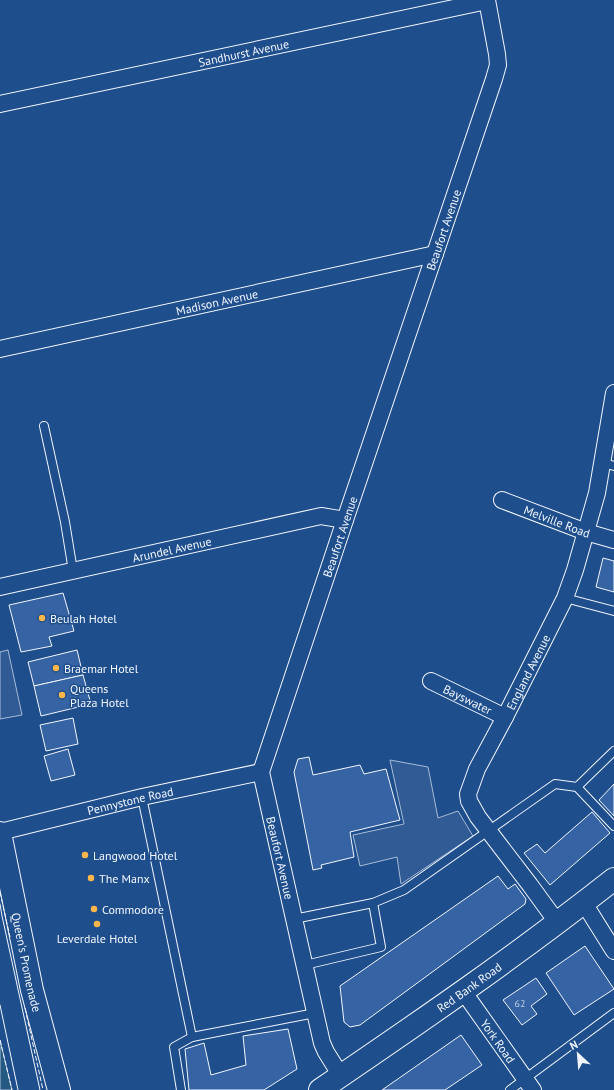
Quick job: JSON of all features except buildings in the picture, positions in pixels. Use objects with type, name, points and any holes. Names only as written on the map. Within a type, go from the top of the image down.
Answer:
[{"type":"street","name":"Sandhurst Avenue","points":[[0,104],[487,0]]},
{"type":"street","name":"Beaufort Avenue","points":[[341,1076],[326,1052],[315,1012],[261,772],[492,86],[498,65],[487,0]]},
{"type":"street","name":"Madison Avenue","points":[[0,349],[435,254]]},
{"type":"street","name":"England Avenue","points":[[557,922],[478,817],[469,801],[468,794],[477,769],[565,598],[575,570],[597,493],[608,464],[614,393]]},
{"type":"street","name":"Melville Road","points":[[502,500],[586,532],[614,540]]},
{"type":"street","name":"Arundel Avenue","points":[[0,587],[321,516],[345,520]]},
{"type":"street","name":"Bayswater","points":[[431,681],[505,716]]},
{"type":"street","name":"Pennystone Road","points":[[0,833],[142,798],[261,772]]},
{"type":"street","name":"Queen's Promenade","points":[[0,833],[32,990],[59,1090]]},
{"type":"street","name":"Red Bank Road","points":[[320,1090],[463,991],[584,903],[614,879]]},
{"type":"street","points":[[584,903],[614,951]]},
{"type":"street","name":"York Road","points":[[463,991],[529,1085]]},
{"type":"lane","points":[[44,426],[66,522],[73,571]]},
{"type":"lane","points":[[565,598],[614,611]]},
{"type":"lane","points":[[576,787],[614,751]]},
{"type":"lane","points":[[294,919],[374,903],[404,890],[555,784],[576,787],[614,826]]},
{"type":"lane","points":[[142,798],[192,1037]]},
{"type":"lane","points":[[305,965],[381,948],[374,903]]},
{"type":"lane","points":[[181,1090],[174,1047],[192,1037],[315,1012]]},
{"type":"lane","points":[[510,1090],[529,1085],[614,1013]]},
{"type":"shaded area","points":[[8,650],[22,715],[0,719],[0,652]]},
{"type":"shaded area","points":[[390,760],[428,767],[438,818],[458,811],[473,836],[401,884],[397,857],[360,866],[353,835],[404,824]]},
{"type":"shaded area","points":[[0,1040],[12,1090],[0,1090]]},
{"type":"tram line","points":[[0,904],[40,1090]]},
{"type":"tram line","points":[[0,1005],[18,1090]]},
{"type":"fence","points":[[0,892],[10,937]]},
{"type":"fence","points":[[25,1008],[43,1090]]},
{"type":"fence","points":[[0,1040],[12,1090]]},
{"type":"place","name":"Beulah Hotel","points":[[42,618]]},
{"type":"place","name":"Braemar Hotel","points":[[56,668]]},
{"type":"place","name":"Queens Plaza Hotel","points":[[62,695]]},
{"type":"place","name":"Langwood Hotel","points":[[85,855]]},
{"type":"place","name":"The Manx","points":[[91,878]]},
{"type":"place","name":"Commodore","points":[[94,909]]},
{"type":"place","name":"Leverdale Hotel","points":[[97,924]]}]
